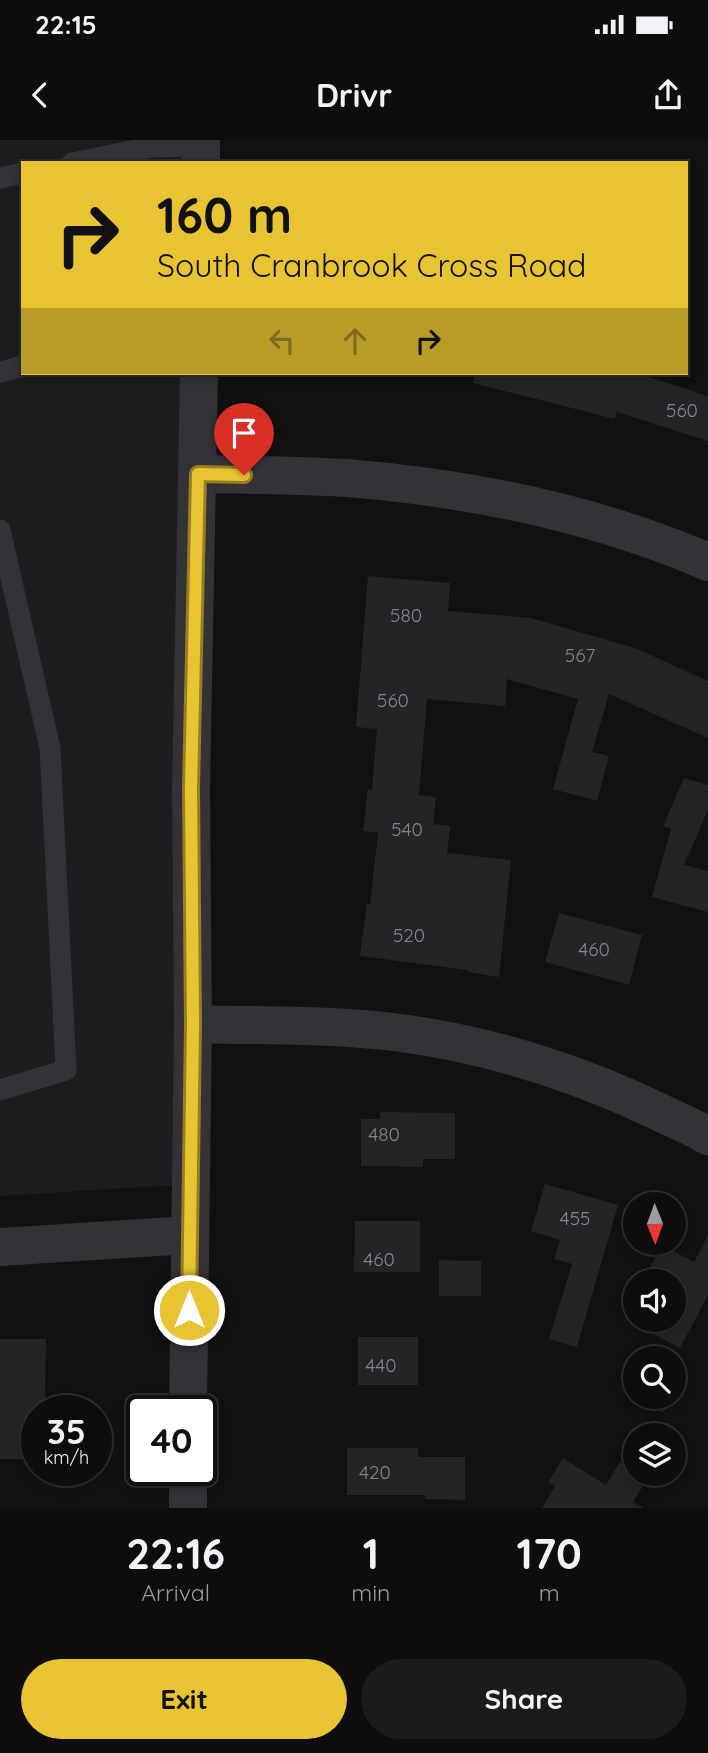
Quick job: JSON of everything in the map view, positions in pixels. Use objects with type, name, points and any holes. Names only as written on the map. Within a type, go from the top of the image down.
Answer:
[{"type":"street","points":[[188,1395],[193,1024],[191,788],[199,375]]},
{"type":"street","points":[[198,474],[345,478],[443,489],[516,502],[593,521],[708,562]]},
{"type":"street","points":[[193,1024],[344,1028],[401,1033],[456,1043],[575,1075],[708,1136]]},
{"type":"street","points":[[0,1247],[189,1236]]},
{"type":"street","points":[[188,1486],[188,1508]]},
{"type":"lane","points":[[82,161],[151,147],[201,150]]},
{"type":"lane","points":[[0,178],[21,173]]},
{"type":"lane","points":[[0,372],[21,367]]},
{"type":"lane","points":[[0,530],[50,748],[66,1070],[0,1090]]},
{"type":"shaded area","points":[[0,140],[201,140],[201,161],[21,161],[21,375],[199,375],[192,1184],[0,1196]]},
{"type":"building","points":[[475,375],[643,375],[708,396],[708,441],[617,412],[615,419],[473,383]]},
{"type":"building","points":[[368,576],[450,583],[448,611],[531,618],[635,648],[708,681],[708,738],[609,694],[592,752],[609,756],[597,801],[553,789],[578,699],[507,679],[505,706],[427,699],[419,795],[436,797],[433,824],[450,826],[447,853],[511,860],[499,977],[467,972],[468,970],[360,956],[367,903],[370,904],[378,833],[363,831],[368,789],[372,790],[377,729],[356,727]]},
{"type":"building","points":[[684,778],[708,785],[708,810],[684,865],[708,871],[708,912],[652,897],[671,829],[663,826]]},
{"type":"building","points":[[559,913],[642,935],[629,985],[545,962]]},
{"type":"building","points":[[380,1112],[455,1113],[455,1159],[423,1159],[423,1167],[361,1166],[361,1119],[380,1119]]},
{"type":"building","points":[[545,1184],[618,1205],[577,1347],[549,1339],[572,1264],[554,1259],[560,1240],[531,1231]]},
{"type":"building","points":[[355,1221],[420,1221],[420,1272],[354,1272]]},
{"type":"building","points":[[708,1236],[708,1295],[681,1346],[676,1346],[655,1335],[657,1332],[686,1332],[686,1269],[649,1269],[657,1255],[681,1255],[694,1262]]},
{"type":"building","points":[[439,1260],[481,1261],[481,1296],[439,1296]]},
{"type":"building","points":[[358,1337],[418,1337],[418,1385],[358,1385]]},
{"type":"building","points":[[0,1339],[46,1339],[45,1395],[21,1395],[21,1459],[0,1459]]},
{"type":"building","points":[[347,1448],[418,1448],[418,1457],[465,1457],[465,1500],[425,1499],[425,1495],[347,1495]]},
{"type":"building","points":[[563,1458],[606,1485],[620,1462],[623,1464],[623,1486],[643,1486],[633,1502],[644,1508],[542,1508],[555,1486],[548,1482]]},
{"type":"route","points":[[189,1310],[193,1024],[191,788],[198,474],[244,475]]}]
